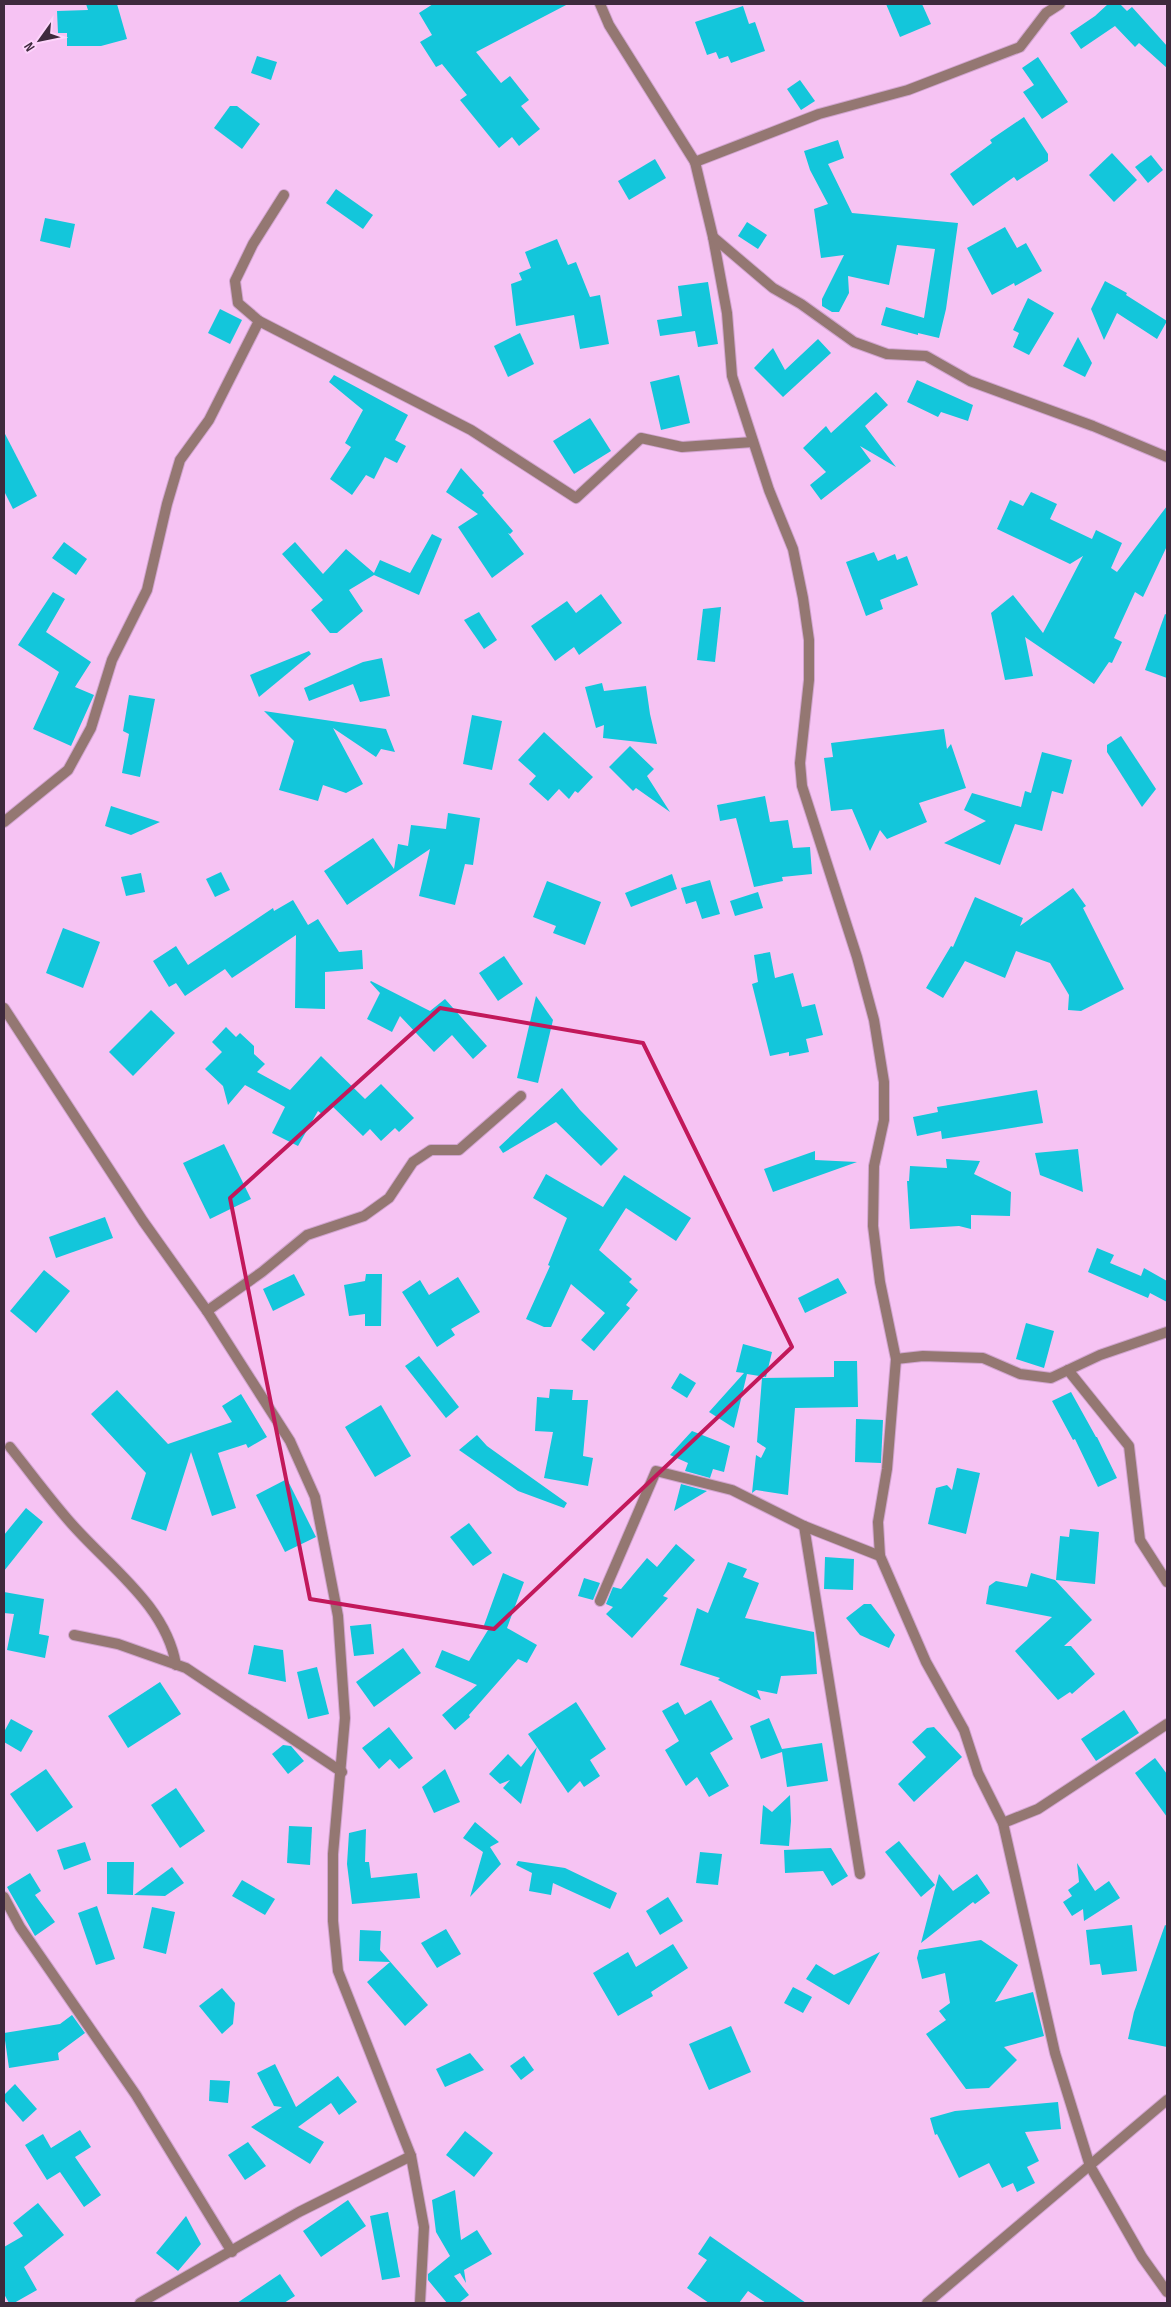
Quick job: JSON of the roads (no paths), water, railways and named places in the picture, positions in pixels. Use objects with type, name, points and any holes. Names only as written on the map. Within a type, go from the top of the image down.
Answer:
[{"type":"street","points":[[600,4],[609,25],[695,162],[713,237],[727,314],[732,376],[753,442],[793,549],[804,598],[809,640],[809,670],[800,763],[802,786],[857,957],[874,1020],[884,1082],[884,1120],[874,1166],[873,1226],[880,1282],[896,1359],[887,1469],[878,1522],[880,1556],[926,1662],[964,1730],[978,1773],[1003,1823],[1056,2053],[1090,2166],[1142,2257],[1167,2292]]},
{"type":"street","points":[[695,162],[819,114],[908,90],[1020,47],[1046,12],[1060,4]]},
{"type":"street","points":[[284,195],[253,244],[235,281],[238,303],[259,321],[471,430],[576,498],[641,438],[682,447],[753,442]]},
{"type":"street","points":[[713,237],[773,288],[801,304],[854,342],[887,354],[926,356],[970,382],[1093,426],[1167,457]]},
{"type":"street","points":[[4,822],[68,770],[91,728],[112,660],[148,590],[167,504],[180,460],[209,420],[259,321]]},
{"type":"street","points":[[4,1008],[143,1221],[207,1311],[290,1441],[315,1497],[338,1616],[345,1718],[334,1854],[333,1920],[338,1971],[411,2156],[424,2228],[420,2303]]},
{"type":"street","points":[[207,1311],[262,1272],[307,1235],[364,1216],[389,1198],[413,1162],[431,1150],[459,1150],[521,1096]]},
{"type":"street","points":[[896,1359],[923,1356],[983,1358],[1020,1374],[1051,1378],[1100,1354],[1167,1332]]},
{"type":"street","points":[[1068,1370],[1129,1446],[1140,1540],[1167,1582]]},
{"type":"street","points":[[10,1447],[70,1523],[150,1607],[173,1647],[176,1665]]},
{"type":"street","points":[[600,1601],[656,1471],[732,1490],[804,1526],[880,1556]]},
{"type":"street","points":[[804,1526],[860,1874]]},
{"type":"street","points":[[74,1635],[118,1644],[186,1668],[342,1772]]},
{"type":"street","points":[[1003,1823],[1038,1809],[1167,1724]]},
{"type":"street","points":[[4,1897],[20,1927],[136,2095],[232,2252]]},
{"type":"street","points":[[927,2303],[1167,2100]]},
{"type":"street","points":[[140,2303],[299,2212],[411,2156]]}]
